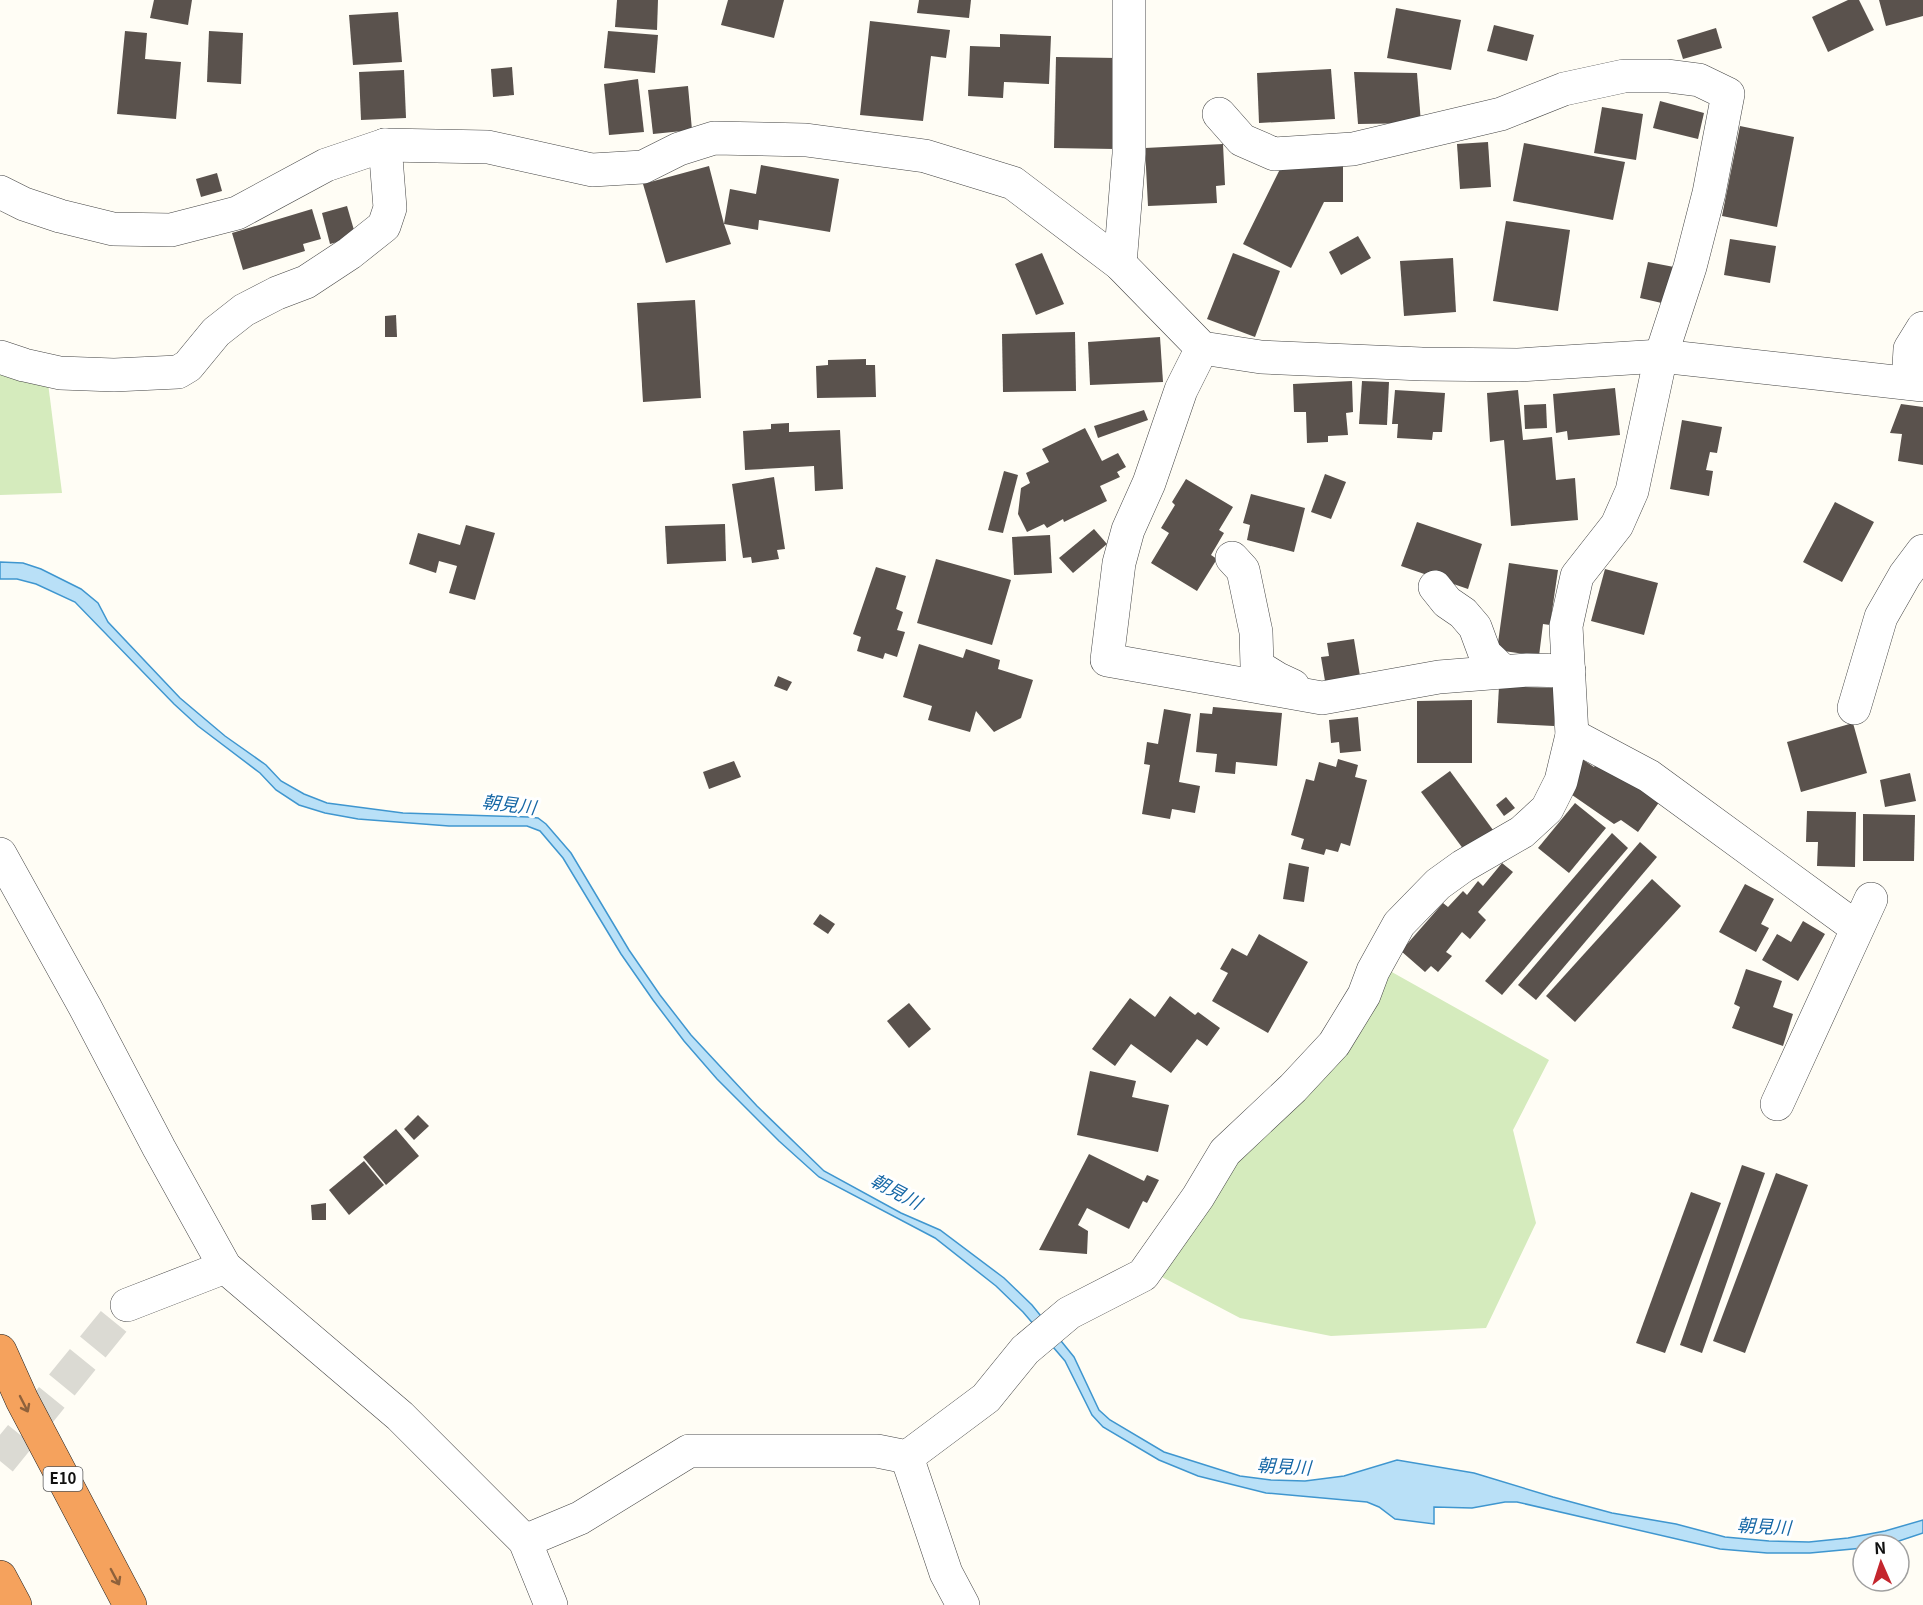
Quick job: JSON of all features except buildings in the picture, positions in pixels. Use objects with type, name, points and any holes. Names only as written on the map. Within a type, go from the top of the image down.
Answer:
[{"type":"highway","name":"E10","points":[[0,1351],[22,1400],[130,1605]]},
{"type":"highway","points":[[0,1577],[15,1605]]},
{"type":"street","points":[[1120,264],[1129,154],[1129,0]]},
{"type":"street","points":[[907,1458],[986,1398],[1025,1350],[1069,1313],[1143,1275],[1198,1197],[1225,1152],[1293,1088],[1334,1044],[1364,995],[1372,971],[1399,924],[1438,884],[1463,866],[1522,832],[1547,809],[1561,781],[1572,735],[1566,626],[1577,576],[1617,525],[1632,492],[1661,356],[1690,267],[1709,192],[1728,94],[1699,80],[1668,76],[1624,76],[1564,89],[1501,114],[1353,149],[1274,154],[1242,140],[1219,114]]},
{"type":"street","points":[[0,192],[24,204],[60,216],[113,229],[171,230],[237,213],[326,165],[385,145],[488,147],[592,170],[643,166],[680,149],[714,138],[806,140],[925,156],[1013,183],[1120,264],[1202,348],[1262,357],[1422,364],[1518,365],[1661,356],[1916,384],[1910,349],[1923,328]]},
{"type":"street","points":[[0,357],[60,373],[114,375],[178,372],[188,366],[216,332],[244,310],[277,293],[306,282],[350,253],[384,226],[390,208],[385,145]]},
{"type":"street","points":[[1202,348],[1181,390],[1149,483],[1128,530],[1119,563],[1107,660],[1322,698],[1439,677],[1527,669],[1569,670]]},
{"type":"street","points":[[1854,708],[1881,617],[1923,551]]},
{"type":"street","points":[[1232,558],[1243,570],[1256,632],[1257,666],[1278,679],[1322,698]]},
{"type":"street","points":[[1436,587],[1447,602],[1463,613],[1475,627],[1485,654],[1503,671]]},
{"type":"street","points":[[1572,735],[1649,776],[1864,913],[1777,1104]]},
{"type":"street","points":[[0,854],[80,997],[159,1148],[225,1267],[400,1416],[525,1541],[552,1605]]},
{"type":"street","points":[[127,1305],[225,1267]]},
{"type":"street","points":[[525,1541],[580,1518],[688,1450],[877,1451],[907,1458]]},
{"type":"street","points":[[907,1458],[946,1573],[963,1605]]},
{"type":"green space","points":[[0,368],[48,383],[62,493],[0,495]]},
{"type":"green space","points":[[1390,971],[1549,1060],[1513,1130],[1536,1223],[1486,1328],[1331,1336],[1240,1318],[1162,1277],[1244,1145]]},
{"type":"water","points":[[0,562],[23,563],[41,569],[81,589],[98,603],[108,622],[180,698],[225,736],[266,765],[281,781],[304,794],[327,803],[403,813],[528,817],[538,818],[546,824],[571,853],[629,950],[660,995],[691,1035],[757,1106],[824,1171],[901,1213],[940,1230],[1004,1278],[1032,1305],[1074,1357],[1099,1410],[1110,1420],[1164,1452],[1240,1476],[1271,1480],[1305,1481],[1344,1476],[1397,1460],[1474,1473],[1612,1513],[1676,1524],[1725,1537],[1809,1542],[1851,1537],[1851,1549],[1810,1553],[1767,1553],[1720,1549],[1517,1502],[1472,1508],[1434,1507],[1434,1524],[1395,1519],[1379,1507],[1367,1502],[1266,1493],[1198,1476],[1159,1460],[1103,1427],[1092,1415],[1065,1361],[1023,1312],[996,1286],[935,1238],[819,1177],[717,1079],[653,1000],[621,954],[563,858],[540,831],[527,826],[449,826],[358,819],[299,805],[276,790],[260,773],[198,726],[75,602],[36,584],[17,579],[0,579]]},
{"type":"water","points":[[1923,1520],[1923,1533],[1911,1537],[1911,1533],[1874,1533]]},
{"type":"tunnel","points":[[0,1461],[127,1305]]},
{"type":"water label","name":"朝見川","points":[[509,805]]},
{"type":"water label","name":"朝見川","points":[[896,1192]]},
{"type":"water label","name":"朝見川","points":[[1284,1467]]},
{"type":"water label","name":"朝見川","points":[[1764,1527]]}]
